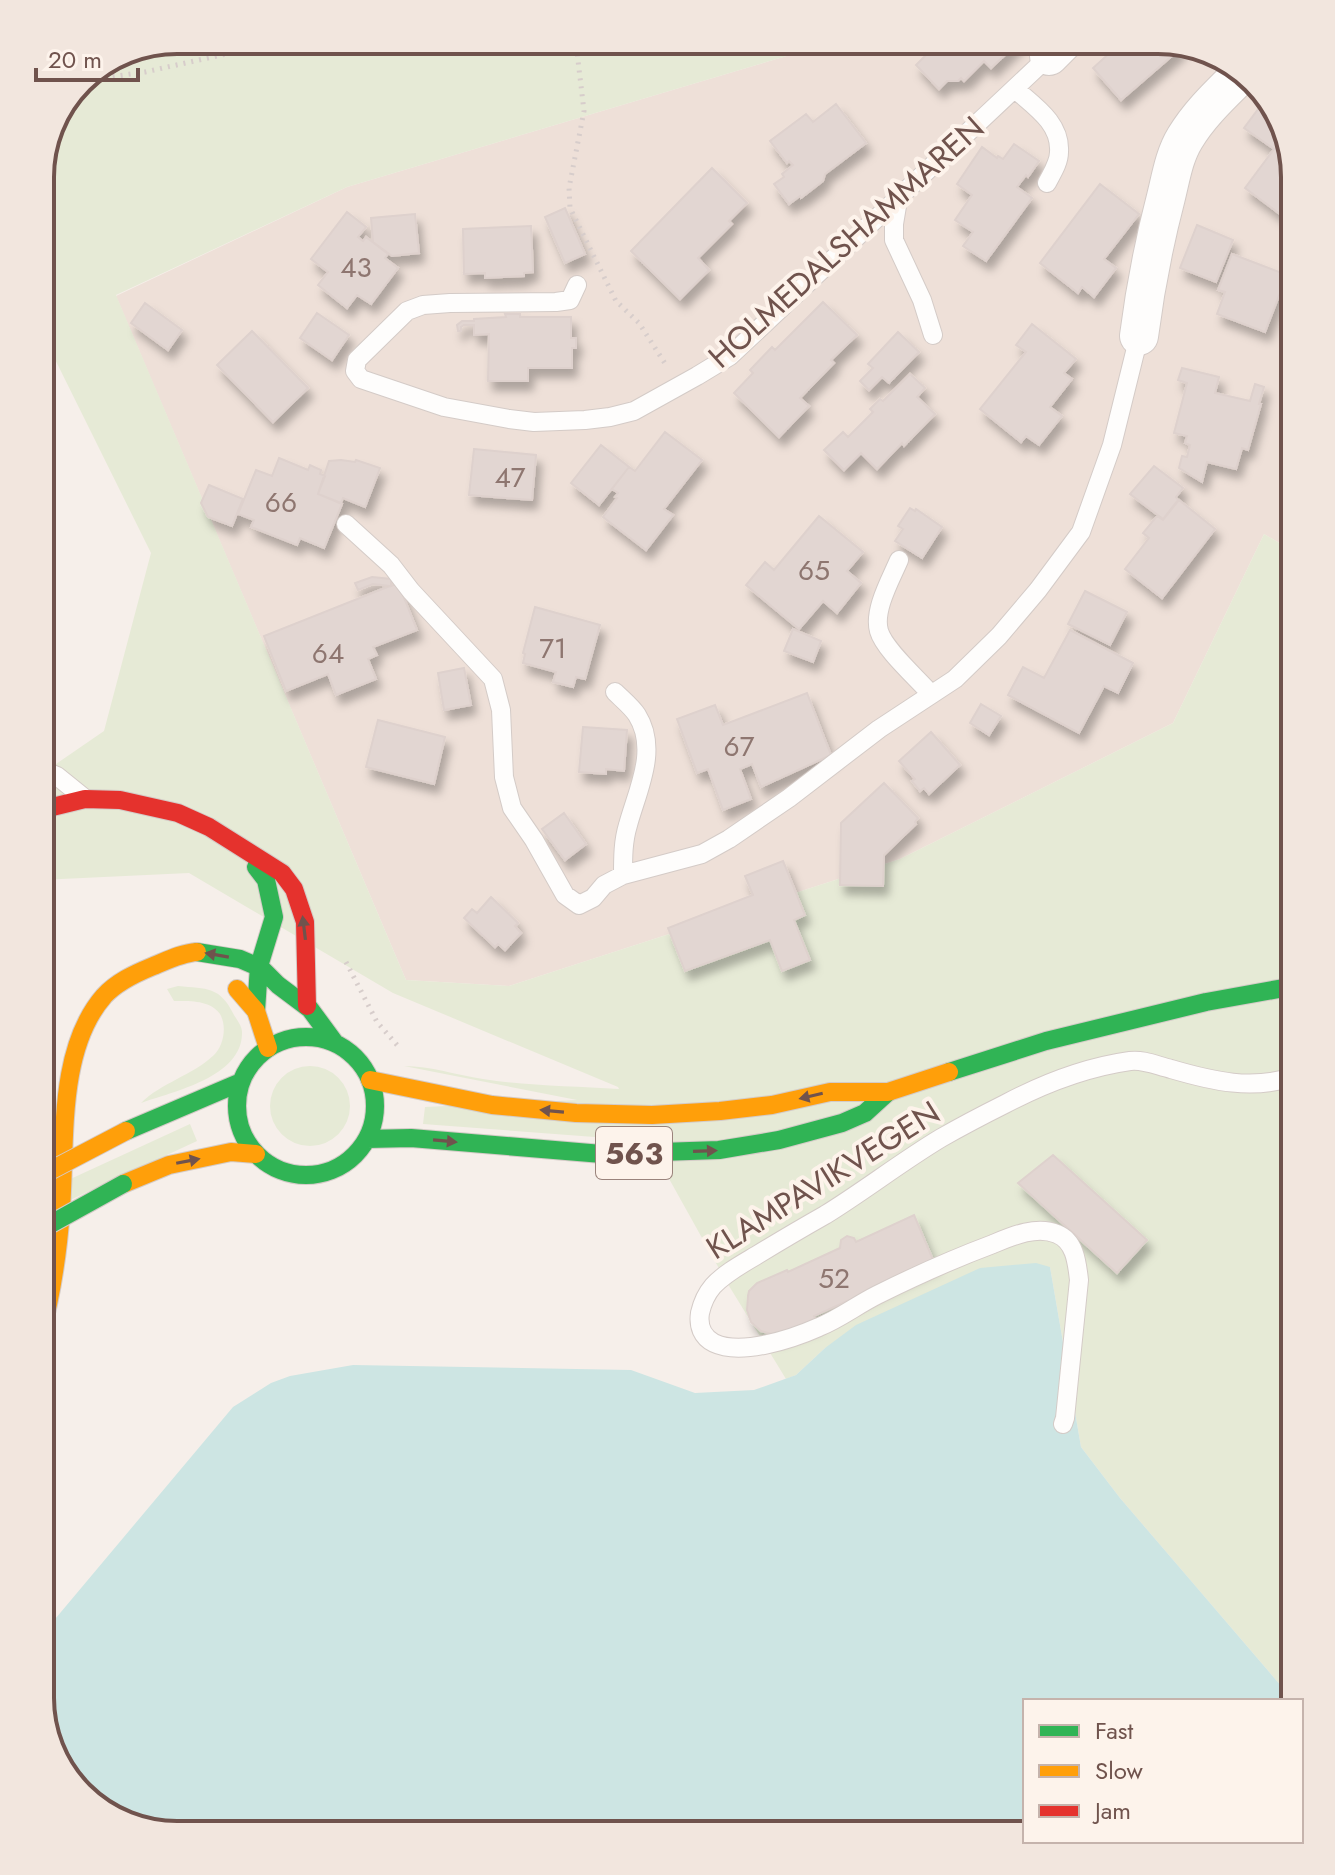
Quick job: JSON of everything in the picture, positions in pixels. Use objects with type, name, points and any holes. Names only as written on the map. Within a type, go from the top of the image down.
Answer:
[{"type":"main road","points":[[54,807],[85,799],[120,800],[178,813],[209,827],[282,873],[294,889],[305,922],[307,1006]]},
{"type":"main road","points":[[242,848],[266,880],[274,917],[259,966],[256,1011],[268,1048]]},
{"type":"main road","points":[[54,1281],[60,1236],[68,1083],[85,1026],[100,1001],[117,984],[191,951],[222,955],[259,966],[320,1019],[335,1043]]},
{"type":"main road","points":[[144,970],[191,967],[232,983],[256,1011]]},
{"type":"main road","name":"KLAMPAVIKVEGEN","points":[[370,1080],[492,1105],[576,1113],[652,1115],[720,1111],[772,1105],[830,1092],[888,1092],[1046,1041],[1206,1002],[1281,989]]},
{"type":"main road","points":[[301,1037],[335,1043],[356,1058],[370,1080],[375,1099],[374,1120],[367,1139],[346,1163],[332,1171],[316,1175],[284,1172],[256,1154],[245,1138],[238,1120],[237,1100],[241,1082],[252,1063],[268,1048],[284,1041],[301,1037]]},
{"type":"main road","points":[[54,1169],[126,1131],[241,1082]]},
{"type":"main road","name":"KLAMPAVIKVEGEN","points":[[367,1139],[411,1138],[602,1154],[719,1150],[779,1140],[842,1123],[865,1113],[888,1092]]},
{"type":"main road","points":[[54,1222],[123,1184],[169,1165],[231,1152],[256,1154]]},
{"type":"street","points":[[1139,336],[1156,236],[1175,161],[1183,141],[1197,120],[1234,80]]},
{"type":"lane","name":"HOLMEDALSHAMMAREN","points":[[577,285],[570,300],[450,303],[423,305],[407,311],[357,360],[355,371],[361,379],[444,407],[534,422],[585,420],[634,411],[730,356],[1051,54]]},
{"type":"lane","points":[[1015,89],[1048,117],[1057,136],[1060,151],[1047,183]]},
{"type":"lane","points":[[898,200],[894,240],[922,300],[933,335]]},
{"type":"lane","points":[[346,524],[391,565],[411,591],[493,679],[501,710],[504,777],[512,808],[565,895],[579,905],[593,898],[604,885],[623,875],[702,854],[729,839],[789,798],[879,729],[955,679],[999,636],[1081,532],[1112,445],[1139,336]]},
{"type":"lane","points":[[899,560],[883,597],[878,629],[884,643],[930,693]]},
{"type":"lane","points":[[615,692],[637,715],[645,733],[647,752],[640,792],[624,843],[623,875]]},
{"type":"lane","points":[[54,775],[85,799]]},
{"type":"lane","name":"KLAMPAVIKVEGEN","points":[[1063,1424],[1079,1280],[1072,1248],[1058,1234],[1044,1230],[1015,1235],[953,1259],[821,1326],[760,1345],[735,1348],[709,1341],[699,1323],[705,1298],[713,1286],[735,1268],[940,1139],[1007,1103],[1101,1065],[1135,1060],[1237,1084],[1261,1084],[1281,1079]]},
{"type":"path","points":[[105,77],[226,54]]},
{"type":"path","points":[[577,54],[584,111],[569,188],[570,208],[616,301],[639,323],[680,385]]},
{"type":"path","points":[[342,955],[377,1022],[406,1054]]},
{"type":"shaded area","points":[[1166,54],[1213,67],[1239,84],[1265,115],[1280,161],[1281,544],[1264,534],[1173,723],[900,859],[509,986],[406,980],[116,296],[347,187],[790,55]]},
{"type":"green space","points":[[177,54],[793,54],[347,187],[116,295],[406,980],[509,986],[900,859],[1173,723],[1264,534],[1281,544],[1281,1686],[1120,1498],[1081,1447],[1050,1267],[825,1348],[796,1375],[786,1379],[726,1281],[648,1141],[423,1124],[425,1107],[577,1100],[404,1066],[517,1083],[618,1087],[393,993],[189,873],[54,879],[54,765],[104,731],[151,553],[54,357],[54,169],[58,145],[67,122],[79,102],[96,84],[115,70],[137,61]]},
{"type":"green space","points":[[178,986],[212,991],[223,999],[241,1028],[239,1047],[231,1060],[204,1080],[141,1103],[206,1062],[222,1041],[223,1024],[216,1009],[193,1001],[174,1001],[167,989]]},
{"type":"green space","points":[[310,1066],[325,1069],[338,1078],[347,1091],[350,1106],[347,1121],[338,1134],[325,1143],[310,1146],[295,1143],[282,1134],[273,1121],[270,1106],[273,1091],[282,1078],[295,1069]]},
{"type":"green space","points":[[190,1124],[197,1141],[54,1207],[54,1187]]},
{"type":"water","points":[[1036,1263],[1050,1267],[1081,1447],[1120,1498],[1281,1686],[1281,1699],[1023,1699],[1023,1821],[169,1821],[137,1814],[109,1800],[90,1785],[70,1760],[55,1714],[54,1620],[233,1407],[271,1383],[290,1376],[353,1365],[631,1370],[695,1393],[754,1390],[796,1375],[856,1325],[980,1268]]},
{"type":"building","points":[[927,54],[1006,54],[991,68],[984,61],[964,81],[961,78],[947,81],[939,89],[916,65]]},
{"type":"building","points":[[1108,54],[1173,55],[1121,100],[1093,68]]},
{"type":"building","points":[[836,104],[866,143],[825,174],[823,181],[789,204],[774,184],[793,165],[789,161],[787,163],[770,141],[806,114],[813,122]]},
{"type":"building","points":[[1259,107],[1277,145],[1281,215],[1245,188],[1274,149],[1244,128]]},
{"type":"building","points":[[1014,144],[1039,161],[1017,187],[1032,198],[986,261],[963,246],[973,232],[955,220],[972,195],[957,184],[982,147],[1003,159]]},
{"type":"building","points":[[712,168],[747,203],[729,221],[732,224],[698,258],[709,270],[680,299],[631,251]]},
{"type":"building","points":[[1100,184],[1139,214],[1104,259],[1116,268],[1094,297],[1082,287],[1078,293],[1040,263]]},
{"type":"building","points":[[565,208],[585,254],[565,263],[545,217]]},
{"type":"building","points":[[347,212],[366,227],[358,237],[363,241],[366,237],[388,254],[385,258],[398,268],[371,304],[357,295],[347,308],[318,285],[328,272],[311,259]]},
{"type":"building","points":[[415,214],[419,253],[392,256],[373,242],[371,218]]},
{"type":"building","points":[[1197,225],[1233,240],[1216,282],[1180,268]]},
{"type":"building","points":[[531,226],[533,272],[524,273],[524,276],[485,278],[485,273],[464,274],[463,229]]},
{"type":"building","points":[[1232,254],[1281,273],[1281,291],[1265,332],[1217,314],[1225,292],[1218,290]]},
{"type":"building","points":[[823,302],[857,335],[831,360],[834,363],[800,398],[809,406],[779,437],[734,393],[772,347],[775,350]]},
{"type":"building","points":[[145,303],[182,330],[168,350],[131,323]]},
{"type":"building","points":[[317,313],[349,335],[332,360],[300,338]]},
{"type":"building","points":[[505,314],[571,317],[571,338],[576,338],[576,348],[572,348],[572,368],[528,368],[528,381],[488,381],[489,334],[474,335],[474,325],[464,325],[458,331],[457,325],[474,319],[506,317]]},
{"type":"building","points":[[1032,324],[1076,359],[1064,373],[1072,379],[1050,407],[1062,416],[1039,445],[1026,436],[1021,442],[980,409],[1026,352],[1016,345]]},
{"type":"building","points":[[252,331],[308,388],[273,422],[217,365]]},
{"type":"building","points":[[898,332],[919,352],[889,383],[882,377],[869,390],[860,381],[873,368],[868,364]]},
{"type":"building","points":[[1182,368],[1219,377],[1215,393],[1250,401],[1255,384],[1264,387],[1248,450],[1242,448],[1236,469],[1207,462],[1202,482],[1179,468],[1182,456],[1187,457],[1190,445],[1185,443],[1187,436],[1174,433],[1187,383],[1178,380]]},
{"type":"building","points":[[910,374],[925,388],[917,397],[935,414],[877,469],[861,453],[844,470],[824,450],[843,432],[848,437],[873,412],[870,409],[880,399],[883,401]]},
{"type":"building","points":[[665,432],[702,460],[664,509],[673,515],[646,550],[603,517],[617,498],[618,493],[612,489],[629,467],[635,471]]},
{"type":"building","points":[[601,445],[629,467],[599,505],[571,483]]},
{"type":"building","points":[[474,449],[536,455],[532,500],[469,495]]},
{"type":"building","points":[[279,458],[308,470],[310,465],[321,470],[320,474],[325,476],[318,494],[342,504],[324,548],[300,538],[297,545],[251,527],[254,520],[238,514],[256,470],[272,476]]},
{"type":"building","points":[[356,460],[380,468],[365,507],[343,498],[341,503],[318,494],[329,461]]},
{"type":"building","points":[[1154,466],[1183,488],[1163,519],[1130,494]]},
{"type":"building","points":[[209,485],[243,499],[232,526],[208,517],[201,503]]},
{"type":"building","points":[[1179,500],[1215,529],[1162,598],[1125,569],[1149,538],[1143,533],[1157,516],[1163,520]]},
{"type":"building","points":[[910,508],[942,527],[922,558],[895,541],[903,529],[898,526]]},
{"type":"building","points":[[819,516],[863,552],[847,571],[861,583],[837,613],[823,601],[799,629],[746,585],[765,562],[774,570]]},
{"type":"building","points":[[372,577],[391,579],[391,586],[398,583],[417,630],[373,647],[377,655],[368,659],[376,679],[336,695],[328,674],[286,691],[264,636],[390,586],[373,584],[358,590],[355,583]]},
{"type":"building","points":[[1085,591],[1127,612],[1110,645],[1068,624]]},
{"type":"building","points":[[535,607],[600,625],[585,679],[576,677],[573,687],[553,682],[556,672],[523,663]]},
{"type":"building","points":[[793,629],[821,641],[813,662],[784,651]]},
{"type":"building","points":[[1070,630],[1133,663],[1118,693],[1104,686],[1079,733],[1008,695],[1023,667],[1044,678]]},
{"type":"building","points":[[464,668],[471,705],[444,710],[438,673]]},
{"type":"building","points":[[807,693],[831,755],[761,787],[752,764],[740,769],[751,799],[723,810],[708,769],[697,773],[677,719],[715,705],[723,725]]},
{"type":"building","points":[[981,704],[1001,716],[989,735],[970,723]]},
{"type":"building","points":[[378,720],[445,737],[434,784],[366,767]]},
{"type":"building","points":[[583,727],[627,730],[624,771],[606,769],[606,774],[579,772]]},
{"type":"building","points":[[931,732],[960,765],[929,794],[924,788],[920,791],[912,781],[915,779],[899,761]]},
{"type":"building","points":[[884,783],[918,818],[916,824],[884,855],[883,886],[840,885],[841,823]]},
{"type":"building","points":[[564,813],[586,844],[565,860],[542,829]]},
{"type":"building","points":[[783,861],[805,915],[794,920],[810,960],[782,971],[770,940],[685,971],[668,928],[753,895],[745,876]]},
{"type":"building","points":[[491,897],[518,923],[515,926],[521,933],[505,950],[498,944],[495,947],[464,918],[472,909],[477,913]]},
{"type":"building","points":[[1053,1155],[1147,1240],[1117,1273],[1018,1183]]},
{"type":"building","points":[[914,1215],[934,1262],[814,1316],[816,1321],[775,1335],[761,1331],[751,1322],[747,1310],[748,1296],[757,1283],[840,1248],[841,1240],[847,1236],[856,1242]]},
{"type":"traffic: fast","points":[[256,867],[266,880],[274,917],[259,966],[256,1011]]},
{"type":"traffic: fast","points":[[197,952],[240,959],[261,968],[310,1009],[335,1043]]},
{"type":"traffic: fast","points":[[949,1072],[1046,1041],[1206,1002],[1281,989]]},
{"type":"traffic: fast","points":[[306,1037],[332,1042],[355,1057],[370,1080],[375,1106],[370,1132],[355,1155],[332,1170],[306,1175],[280,1170],[257,1155],[242,1132],[237,1106],[242,1080],[257,1057],[280,1042],[306,1037]]},
{"type":"traffic: fast","points":[[126,1131],[241,1082]]},
{"type":"traffic: fast","points":[[367,1139],[411,1138],[602,1154],[719,1150],[779,1140],[842,1123],[865,1113],[888,1092]]},
{"type":"traffic: fast","points":[[54,1222],[123,1184]]},
{"type":"traffic: slow","points":[[54,1269],[71,1069],[89,1018],[114,987],[168,960],[197,952]]},
{"type":"traffic: slow","points":[[237,989],[256,1011],[268,1048]]},
{"type":"traffic: slow","points":[[370,1080],[492,1105],[576,1113],[652,1115],[772,1105],[830,1092],[888,1092],[949,1072]]},
{"type":"traffic: slow","points":[[54,1169],[126,1131]]},
{"type":"traffic: slow","points":[[123,1184],[169,1165],[231,1152],[256,1154]]},
{"type":"traffic: jam","points":[[54,807],[85,799],[120,800],[178,813],[209,827],[282,873],[294,889],[305,922],[307,1006]]}]
